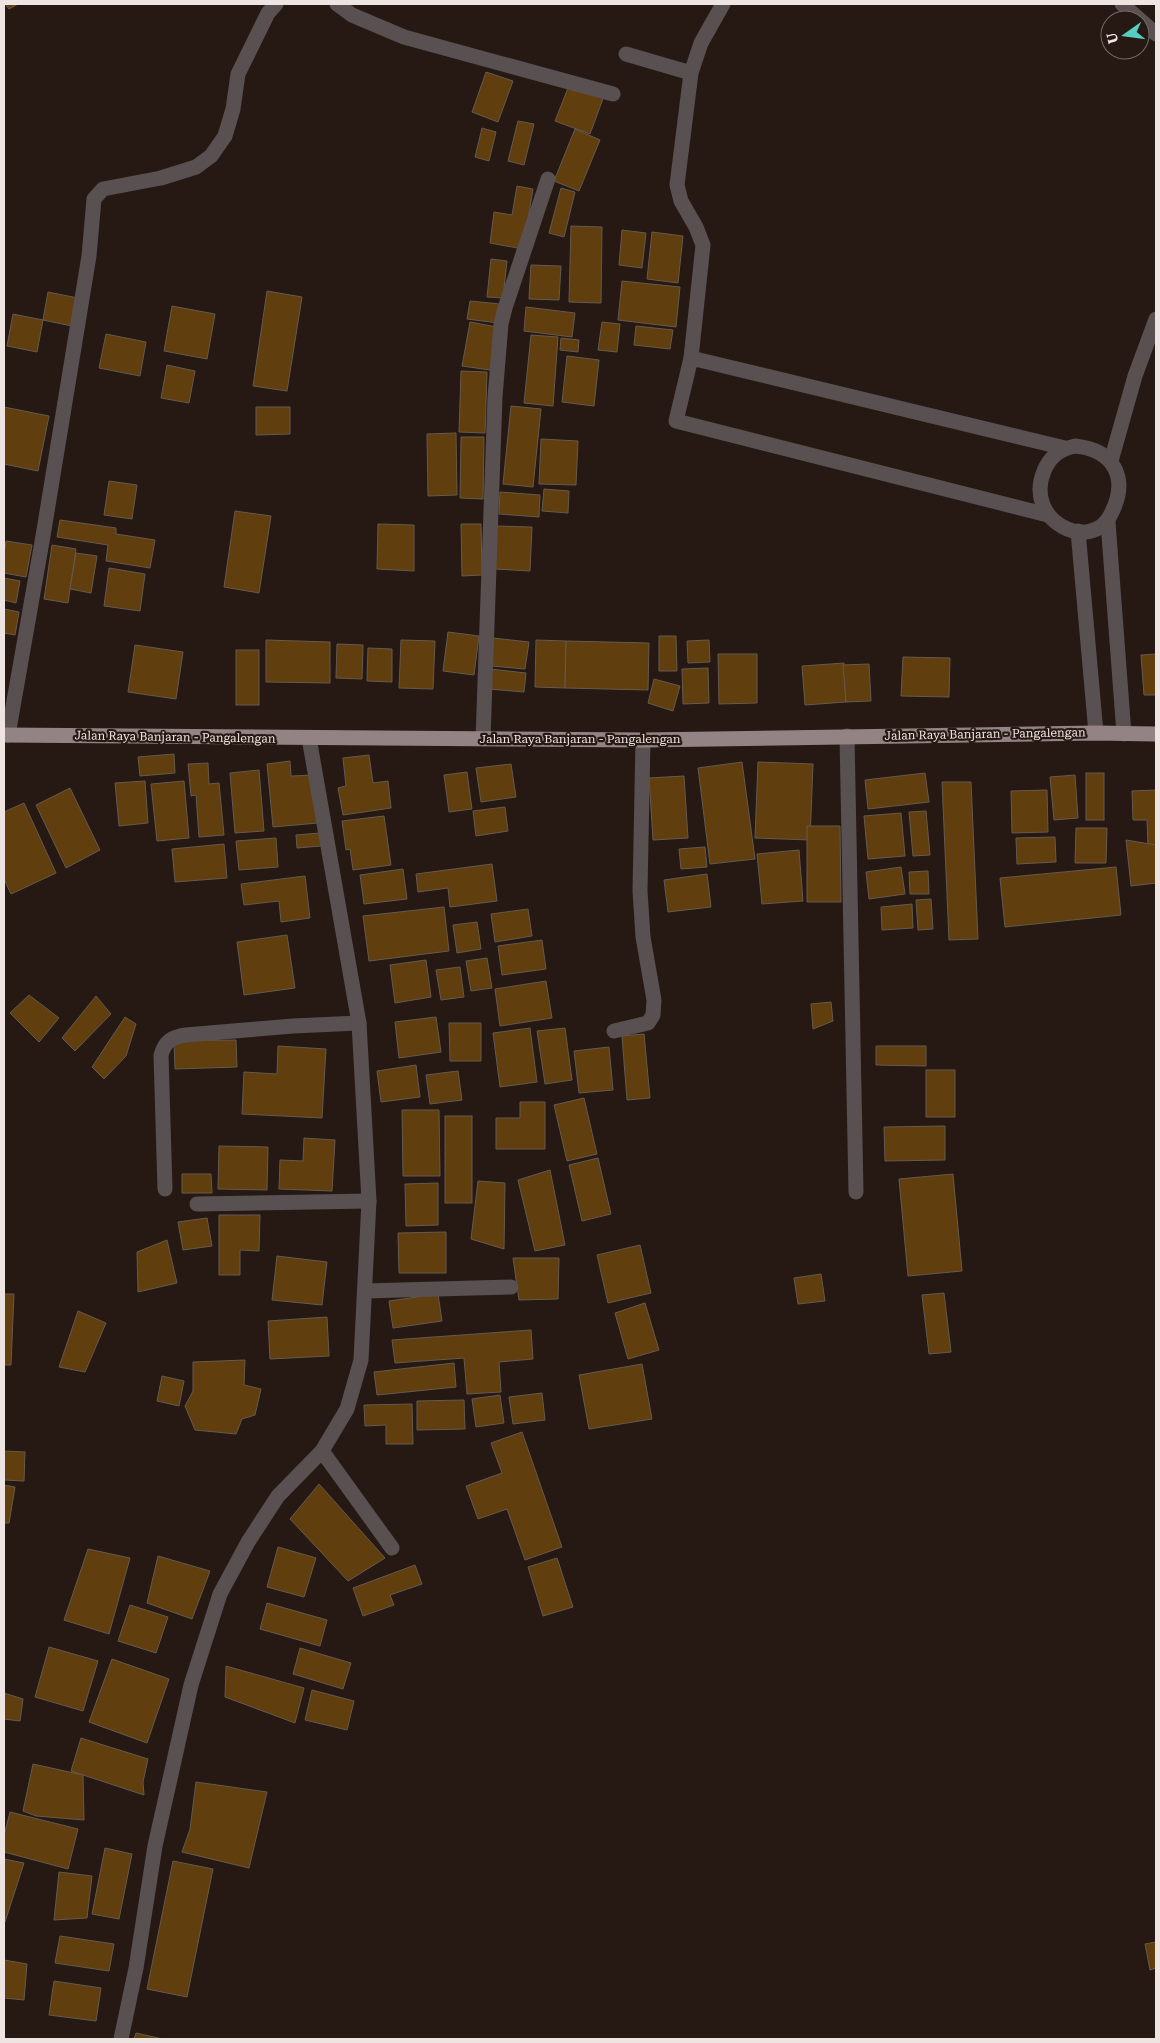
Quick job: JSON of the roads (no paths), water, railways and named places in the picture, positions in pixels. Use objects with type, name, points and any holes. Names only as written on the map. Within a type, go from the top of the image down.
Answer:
[{"type":"main road","name":"Jalan Raya Banjaran - Pangalengan","points":[[6,735],[643,740],[1096,733],[1156,734]]},
{"type":"street","points":[[6,735],[42,545],[88,266],[94,199],[103,189],[161,178],[196,167],[211,156],[225,136],[233,109],[238,74],[268,13],[276,4]]},
{"type":"street","points":[[337,4],[352,15],[404,37],[613,94]]},
{"type":"street","points":[[723,4],[701,42],[691,74],[677,185],[681,201],[696,227],[703,245],[691,358],[676,420],[1048,515]]},
{"type":"street","points":[[1122,4],[1156,34]]},
{"type":"street","points":[[626,54],[691,74]]},
{"type":"street","points":[[483,739],[495,397],[501,324],[548,178]]},
{"type":"street","points":[[1110,461],[1135,376],[1156,319]]},
{"type":"street","points":[[691,358],[1065,448]]},
{"type":"street","points":[[1108,522],[1099,528],[1086,532],[1062,526],[1054,522],[1048,515],[1040,494],[1040,484],[1047,464],[1056,453],[1065,448],[1075,446],[1086,447],[1100,452],[1110,461],[1117,472],[1120,486],[1118,499],[1108,522],[1124,734]]},
{"type":"street","points":[[1078,531],[1096,733]]},
{"type":"street","points":[[847,736],[856,1192]]},
{"type":"street","points":[[120,2039],[136,1968],[155,1846],[190,1685],[220,1594],[248,1542],[278,1496],[322,1451],[347,1409],[361,1360],[369,1201],[359,1022],[309,738]]},
{"type":"street","points":[[614,1031],[648,1023],[653,1015],[654,1000],[643,937],[640,891],[643,740]]},
{"type":"street","points":[[165,1189],[161,1055],[167,1042],[173,1037],[186,1035],[359,1022]]},
{"type":"street","points":[[197,1204],[369,1201]]},
{"type":"street","points":[[365,1291],[511,1287]]},
{"type":"street","points":[[322,1451],[392,1548]]}]
